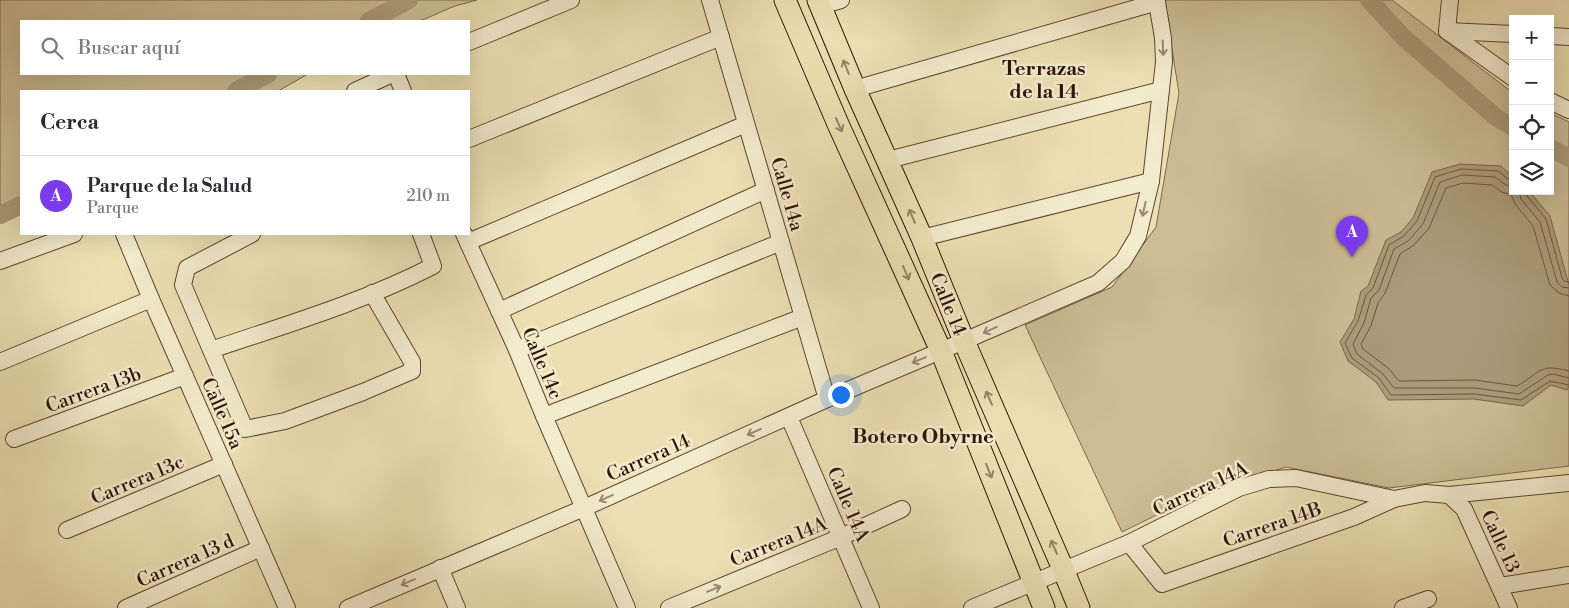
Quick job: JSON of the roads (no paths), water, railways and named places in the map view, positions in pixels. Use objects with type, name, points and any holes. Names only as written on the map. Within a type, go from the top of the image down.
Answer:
[{"type":"main road","name":"Calle 14","points":[[785,0],[838,124],[941,351],[1044,608]]},
{"type":"main road","name":"Calle 14","points":[[819,3],[855,89],[922,238],[964,342],[1064,569],[1079,608]]},
{"type":"street","points":[[470,42],[570,0]]},
{"type":"street","name":"Calle 14a","points":[[710,0],[827,399]]},
{"type":"street","points":[[819,3],[841,0]]},
{"type":"street","points":[[1447,30],[1450,0]]},
{"type":"street","points":[[855,89],[1156,1]]},
{"type":"street","name":"Carrera 14","points":[[348,608],[584,508],[827,399],[964,342],[1098,283],[1123,262],[1138,236],[1150,180],[1164,62],[1163,38],[1156,1]]},
{"type":"street","points":[[1447,30],[1509,34]]},
{"type":"street","points":[[1447,30],[1509,75]]},
{"type":"street","points":[[1554,36],[1569,38]]},
{"type":"street","points":[[470,139],[721,37]]},
{"type":"street","points":[[357,90],[390,75]]},
{"type":"street","points":[[396,75],[403,90]]},
{"type":"street","points":[[888,160],[1161,90]]},
{"type":"street","points":[[1554,104],[1569,110]]},
{"type":"street","points":[[466,238],[746,124]]},
{"type":"street","points":[[922,238],[1150,180]]},
{"type":"street","points":[[499,311],[766,190]]},
{"type":"street","points":[[0,261],[71,235]]},
{"type":"street","name":"Calle 15a","points":[[124,235],[287,608]]},
{"type":"street","points":[[250,235],[187,268],[183,285],[245,429],[285,421],[363,392],[412,371],[412,362],[372,293]]},
{"type":"street","points":[[211,350],[331,309],[411,277],[432,266],[421,235]]},
{"type":"street","name":"Calle 14c","points":[[466,238],[517,350],[584,508]]},
{"type":"street","points":[[517,350],[781,242]]},
{"type":"street","points":[[0,362],[151,299]]},
{"type":"street","points":[[544,416],[803,317]]},
{"type":"street","name":"Carrera 13b","points":[[14,439],[185,376]]},
{"type":"street","name":"Calle 14A","points":[[789,416],[871,608]]},
{"type":"street","name":"Carrera 13c","points":[[67,530],[224,464]]},
{"type":"street","name":"Carrera 14A","points":[[972,608],[1129,543],[1239,488],[1269,479],[1296,478],[1394,499],[1425,493],[1449,495],[1569,483]]},
{"type":"street","points":[[1351,489],[1354,517]]},
{"type":"street","name":"Calle 13","points":[[1449,495],[1464,509],[1509,608]]},
{"type":"street","name":"Carrera 14B","points":[[1129,543],[1162,584],[1354,517],[1394,499]]},
{"type":"street","points":[[584,508],[627,608]]},
{"type":"street","name":"Carrera 14A","points":[[669,608],[841,537],[902,509]]},
{"type":"street","name":"Carrera 13 d","points":[[126,608],[261,548]]},
{"type":"street","points":[[440,568],[457,608]]},
{"type":"street","points":[[1500,586],[1569,575]]},
{"type":"street","points":[[1403,608],[1428,599]]},
{"type":"water","points":[[1460,164],[1501,166],[1509,173],[1509,195],[1532,195],[1550,216],[1569,285],[1569,386],[1567,390],[1551,385],[1523,406],[1474,399],[1388,400],[1376,382],[1348,361],[1340,342],[1354,319],[1361,291],[1368,286],[1386,240],[1401,232],[1413,218],[1432,172]]},
{"type":"waterway","points":[[371,20],[409,0]]},
{"type":"waterway","points":[[1369,0],[1404,38],[1497,118],[1509,125]]},
{"type":"waterway","points":[[238,90],[266,75]]},
{"type":"waterway","points":[[1554,150],[1569,158]]},
{"type":"waterway","points":[[0,215],[20,205]]},
{"type":"place","name":"Parque de la Salud","points":[[1352,257]]},
{"type":"district","name":"Terrazas de la 14","points":[[1044,80]]},
{"type":"district","name":"Botero Obyrne","points":[[923,436]]}]
